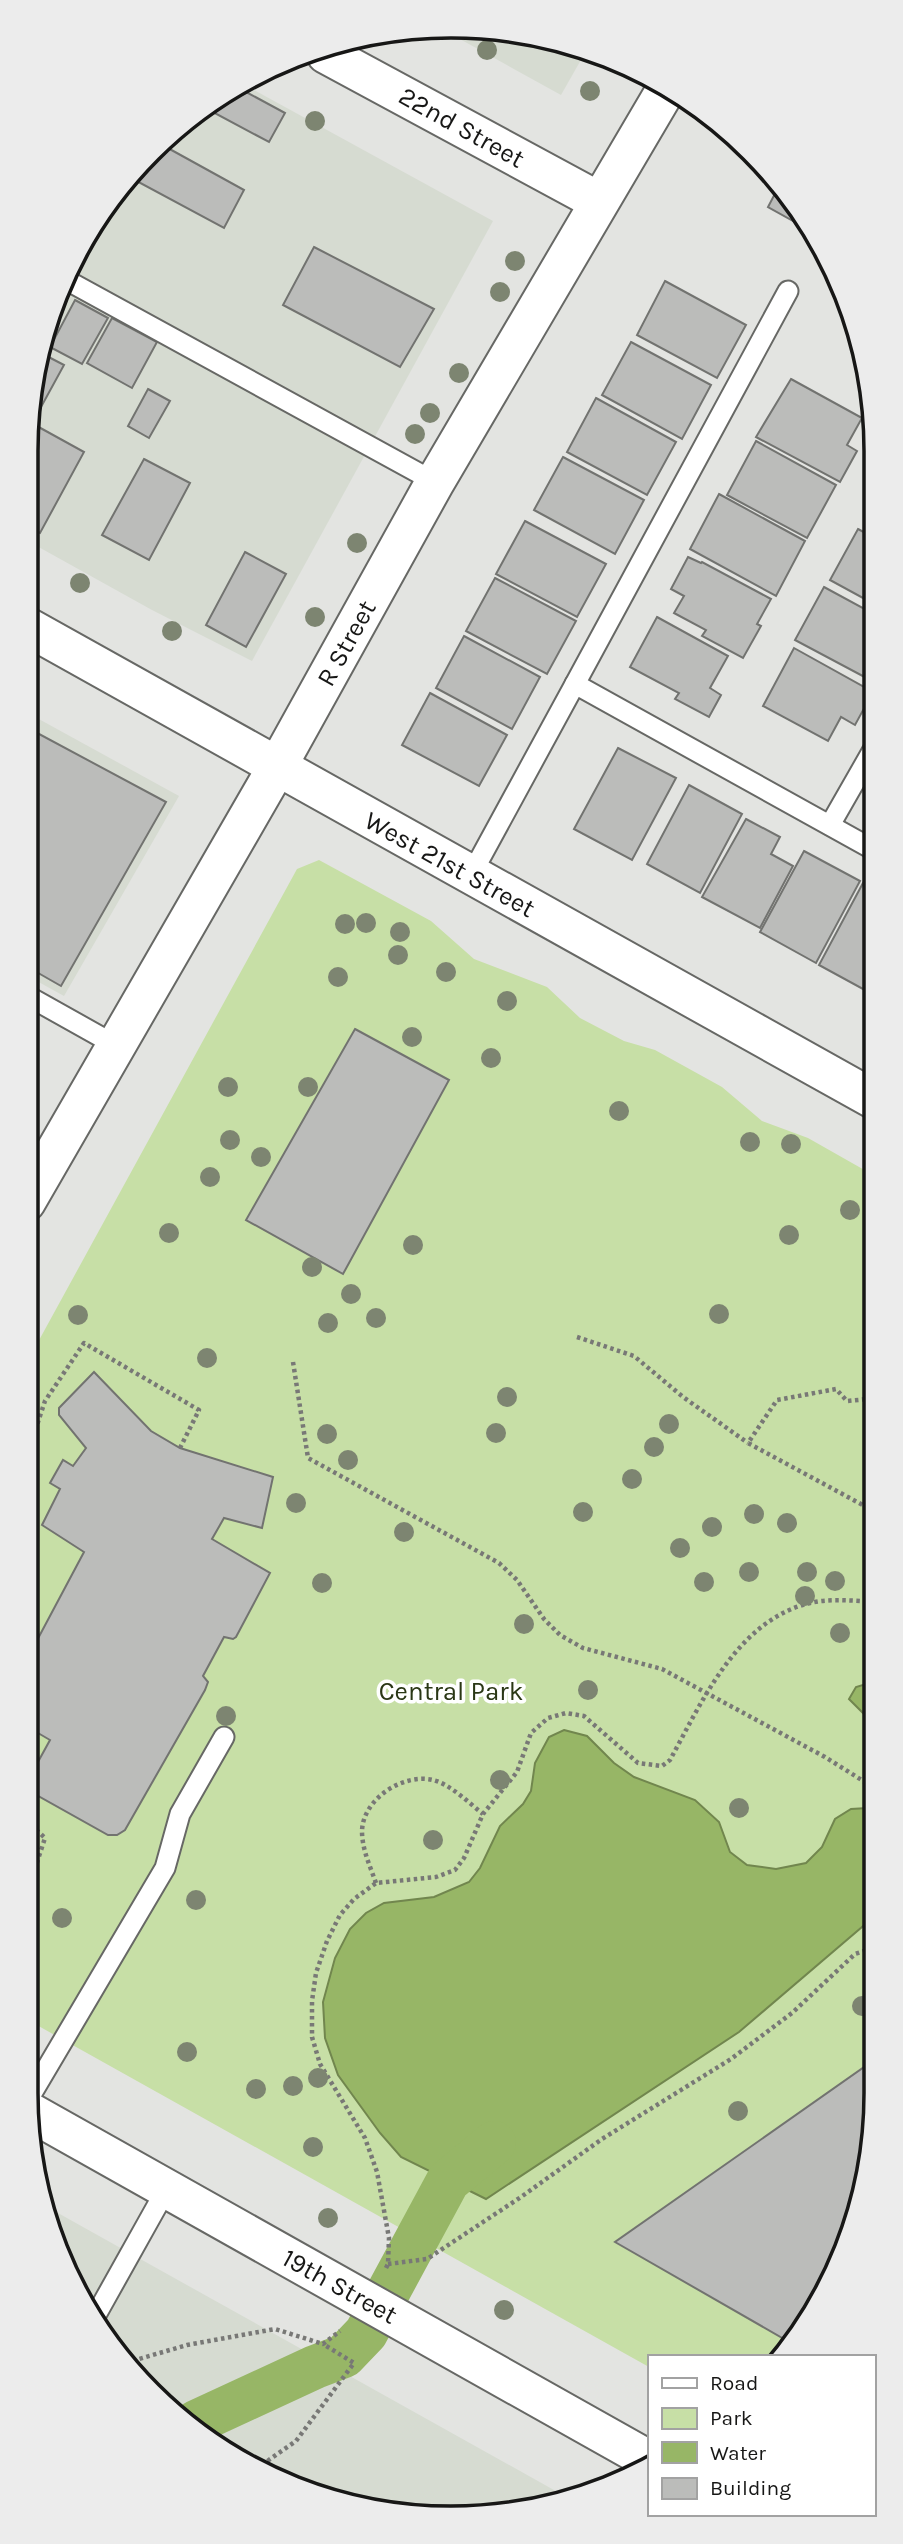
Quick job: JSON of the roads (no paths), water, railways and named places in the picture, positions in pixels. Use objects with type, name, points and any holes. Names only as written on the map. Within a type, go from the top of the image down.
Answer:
[{"type":"street","name":"22nd Street","points":[[331,57],[598,201]]},
{"type":"street","name":"R Street","points":[[38,1181],[277,767],[435,482],[662,96]]},
{"type":"street","name":"West 21st Street","points":[[38,633],[864,1094]]},
{"type":"street","name":"19th Street","points":[[39,2117],[644,2457]]},
{"type":"lane","points":[[74,284],[435,482]]},
{"type":"lane","points":[[471,876],[788,291]]},
{"type":"lane","points":[[575,684],[864,844]]},
{"type":"lane","points":[[830,825],[864,765]]},
{"type":"lane","points":[[38,1002],[117,1046]]},
{"type":"lane","points":[[38,2082],[165,1868],[180,1814],[224,1737]]},
{"type":"lane","points":[[100,2308],[167,2188]]},
{"type":"water","points":[[864,1685],[864,1714],[849,1699],[856,1687]]},
{"type":"water","points":[[564,1730],[587,1736],[614,1763],[634,1777],[695,1800],[719,1822],[730,1852],[747,1865],[776,1869],[806,1863],[822,1847],[835,1819],[851,1809],[864,1808],[864,1925],[739,2032],[486,2199],[401,2157],[380,2133],[338,2075],[325,2038],[323,2002],[335,1958],[350,1929],[366,1913],[384,1903],[434,1897],[469,1882],[480,1868],[500,1826],[523,1804],[531,1791],[535,1763],[549,1737]]},
{"type":"waterway","points":[[200,2420],[344,2356],[366,2333],[448,2181],[494,2143]]},
{"type":"park label","name":"Central Park","points":[[451,1691]]}]
